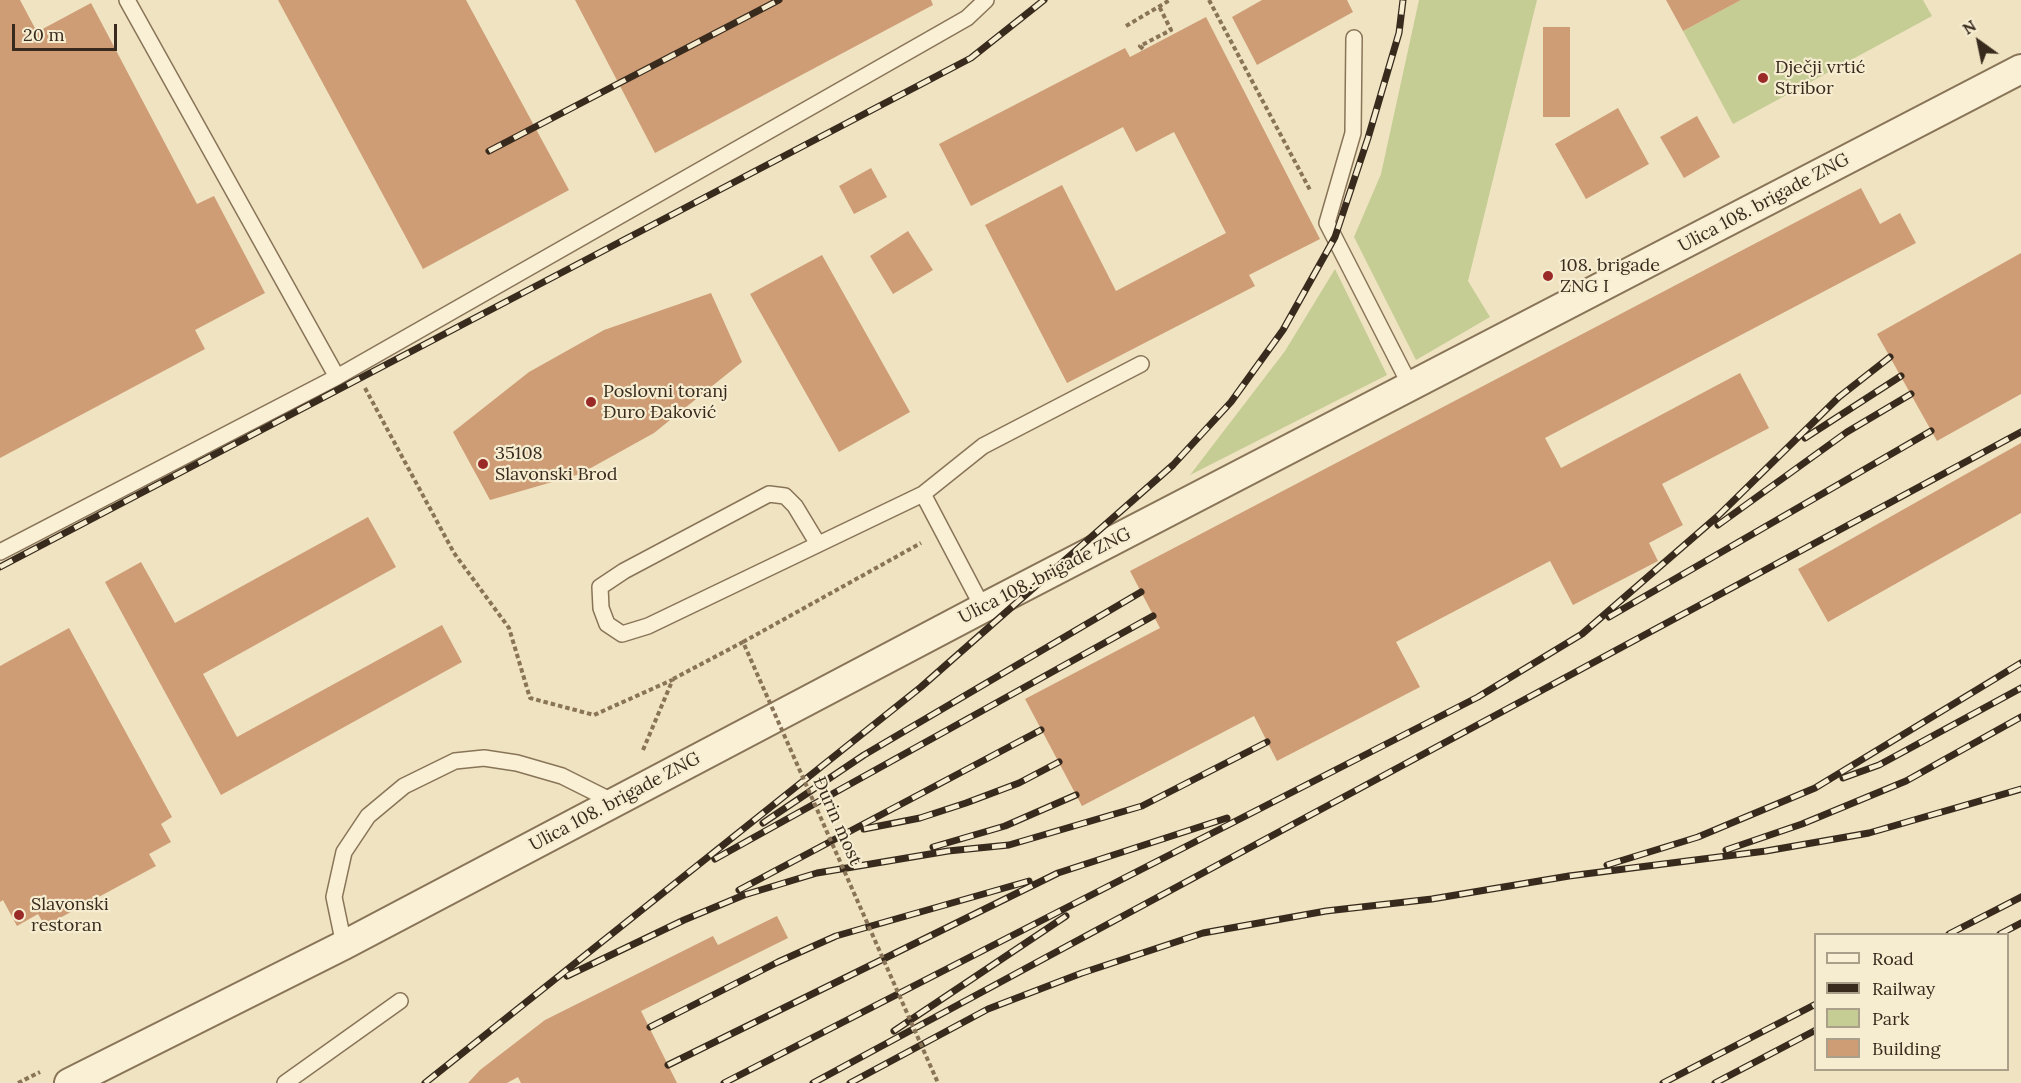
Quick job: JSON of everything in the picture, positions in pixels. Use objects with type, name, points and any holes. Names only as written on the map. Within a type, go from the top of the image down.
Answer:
[{"type":"street","name":"Ulica 108. brigade ZNG","points":[[74,1082],[344,945],[983,608],[2021,69]]},
{"type":"lane","points":[[127,0],[337,377]]},
{"type":"lane","points":[[0,552],[337,377],[957,24],[986,0]]},
{"type":"lane","points":[[1354,38],[1353,133],[1327,223],[1411,387]]},
{"type":"lane","points":[[818,544],[795,506],[785,496],[769,494],[624,571],[600,587],[601,608],[607,624],[622,633],[648,626],[923,494],[984,446],[1141,364]]},
{"type":"lane","points":[[923,494],[983,608]]},
{"type":"lane","points":[[344,945],[334,897],[344,852],[368,816],[404,786],[455,761],[484,758],[517,763],[562,776],[615,802]]},
{"type":"lane","points":[[285,1083],[400,1001]]},
{"type":"path","points":[[1126,26],[1170,0]]},
{"type":"path","points":[[1209,0],[1327,223]]},
{"type":"path","points":[[1143,50],[1140,46],[1171,30],[1160,6]]},
{"type":"path","points":[[353,366],[454,553],[509,628],[530,698],[594,716],[673,679],[777,624],[942,531]]},
{"type":"path","name":"Đurin most","points":[[743,642],[938,1083]]},
{"type":"green space","points":[[1419,0],[1537,0],[1468,281],[1490,317],[1416,360],[1354,237],[1381,174]]},
{"type":"green space","name":"Dječji vrtić Stribor","points":[[1741,0],[1923,0],[1932,16],[1733,124],[1683,31]]},
{"type":"green space","points":[[1335,269],[1387,375],[1190,475],[1285,351]]},
{"type":"building","points":[[0,0],[20,0],[37,32],[91,3],[197,204],[214,196],[265,293],[195,330],[205,349],[0,458]]},
{"type":"building","points":[[278,0],[466,0],[569,190],[423,269]]},
{"type":"building","points":[[575,0],[931,0],[933,5],[655,153]]},
{"type":"building","points":[[1262,0],[1347,0],[1353,12],[1257,65],[1232,17]]},
{"type":"building","points":[[1666,0],[1741,0],[1683,31]]},
{"type":"building","points":[[1206,17],[1320,239],[1249,275],[1255,286],[1067,383],[985,225],[1062,185],[1116,291],[1226,233],[1174,132],[1136,152],[1123,127],[971,206],[939,144],[1125,48],[1130,57]]},
{"type":"building","points":[[1543,27],[1570,27],[1570,117],[1543,117]]},
{"type":"building","points":[[1618,108],[1649,164],[1586,199],[1555,144]]},
{"type":"building","points":[[1697,116],[1720,157],[1684,178],[1660,137]]},
{"type":"building","points":[[871,168],[887,197],[854,214],[839,186]]},
{"type":"building","points":[[1861,188],[1880,224],[1900,213],[1916,243],[1545,438],[1561,468],[1740,373],[1769,428],[1662,484],[1683,525],[1649,543],[1658,561],[1573,605],[1550,561],[1396,642],[1420,687],[1277,761],[1254,716],[1082,806],[1025,699],[1160,628],[1130,571]]},
{"type":"building","points":[[908,231],[933,270],[893,294],[870,256]]},
{"type":"building","points":[[2021,253],[2021,394],[1937,441],[1877,334]]},
{"type":"building","points":[[822,255],[910,412],[839,452],[750,294]]},
{"type":"building","name":"Poslovni toranj Đuro Đaković","points":[[711,293],[742,362],[654,433],[580,474],[490,500],[453,432],[529,372],[604,330]]},
{"type":"building","points":[[2021,443],[2021,513],[1828,622],[1798,569]]},
{"type":"building","points":[[368,517],[396,567],[203,674],[237,737],[442,625],[462,662],[221,795],[105,582],[141,562],[175,623]]},
{"type":"building","points":[[69,628],[172,817],[161,824],[171,842],[149,854],[156,866],[45,926],[38,914],[17,926],[3,900],[0,902],[0,666]]},
{"type":"building","points":[[777,916],[788,938],[641,1011],[677,1083],[521,1083],[518,1077],[507,1083],[468,1083],[480,1070],[545,1020],[713,936],[718,945]]},
{"type":"railway","points":[[489,151],[779,0]]},
{"type":"railway","points":[[0,567],[971,58],[1044,0]]},
{"type":"railway","points":[[425,1083],[921,687],[1173,465],[1231,402],[1283,330],[1335,237],[1368,138],[1399,33],[1403,0]]},
{"type":"railway","points":[[724,1083],[1478,697],[1582,634],[1718,516],[1839,397],[1890,357]]},
{"type":"railway","points":[[1805,438],[1901,376]]},
{"type":"railway","points":[[1718,525],[1847,432],[1911,394]]},
{"type":"railway","points":[[1609,617],[1931,431]]},
{"type":"railway","points":[[813,1083],[2021,432]]},
{"type":"railway","points":[[763,823],[864,755],[1141,592]]},
{"type":"railway","points":[[715,859],[1153,616]]},
{"type":"railway","points":[[1607,865],[1698,837],[1815,788],[2021,663]]},
{"type":"railway","points":[[1843,778],[1879,765],[2021,688]]},
{"type":"railway","points":[[1726,850],[1802,824],[1906,781],[2021,717]]},
{"type":"railway","points":[[739,890],[1041,730]]},
{"type":"railway","points":[[567,976],[684,920],[744,895],[817,873],[948,851],[1009,845],[1142,806],[1267,742]]},
{"type":"railway","points":[[864,829],[920,818],[966,803],[1019,783],[1059,762]]},
{"type":"railway","points":[[850,1083],[988,1009],[1082,973],[1203,933],[1326,911],[1432,899],[1569,876],[1766,851],[1869,833],[2021,789]]},
{"type":"railway","points":[[933,847],[1005,826],[1076,795]]},
{"type":"railway","points":[[668,1065],[1058,873],[1227,818]]},
{"type":"railway","points":[[650,1027],[778,962],[836,936],[1029,881]]},
{"type":"railway","points":[[1951,933],[2021,897]]},
{"type":"railway","points":[[894,1031],[1066,916]]},
{"type":"railway","points":[[2002,933],[2021,923]]},
{"type":"railway","points":[[1663,1083],[1814,1005]]},
{"type":"railway","points":[[1715,1083],[1814,1031]]},
{"type":"place","name":"Dječji vrtić Stribor","points":[[1763,78]]},
{"type":"place","name":"108. brigade ZNG I","points":[[1548,276]]},
{"type":"place","name":"Poslovni toranj Đuro Đaković","points":[[591,402]]},
{"type":"place","name":"35108 Slavonski Brod","points":[[483,464]]},
{"type":"place","name":"Slavonski restoran","points":[[19,915]]}]
